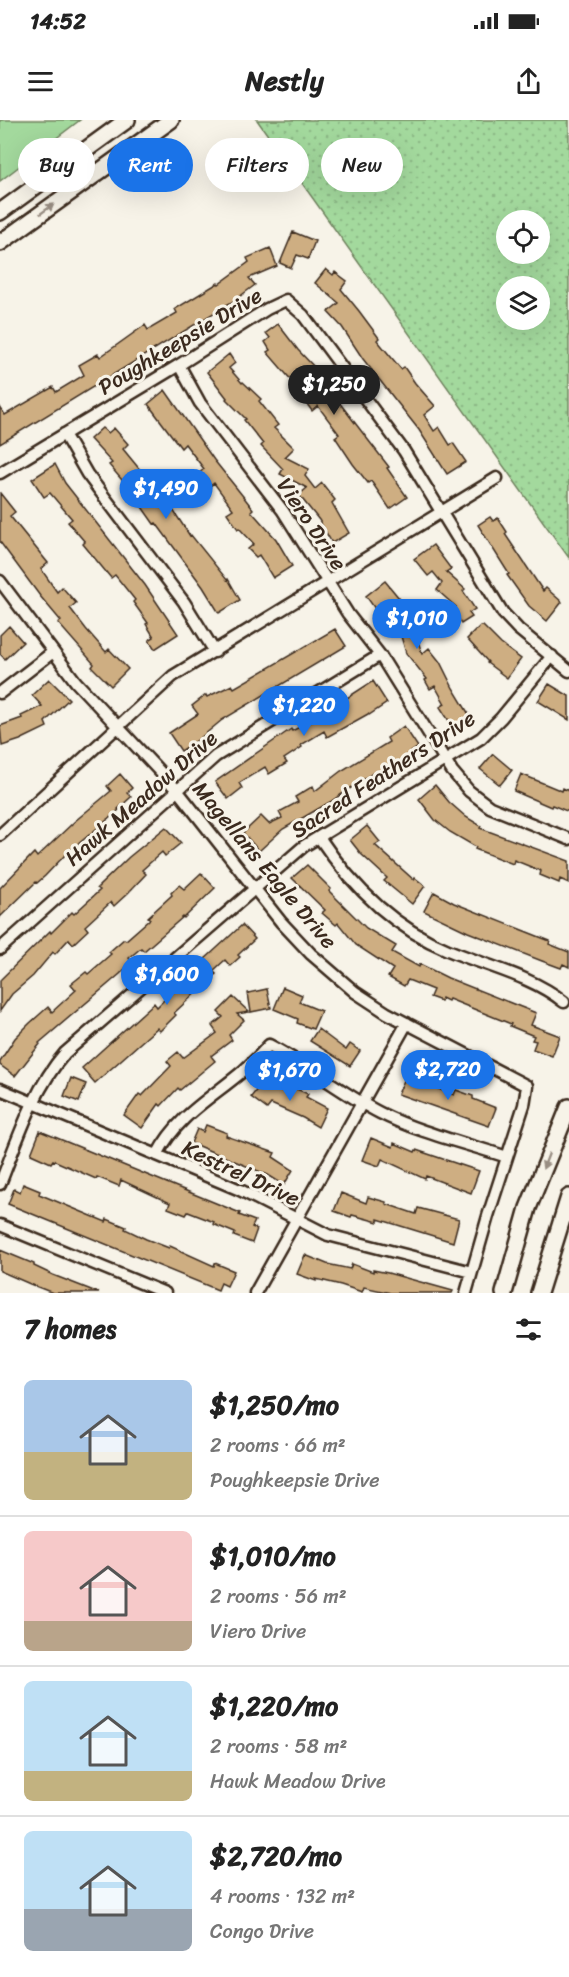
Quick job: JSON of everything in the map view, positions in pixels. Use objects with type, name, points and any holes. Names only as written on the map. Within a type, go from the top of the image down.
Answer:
[{"type":"highway","points":[[0,212],[127,120]]},
{"type":"highway","points":[[0,243],[171,120]]},
{"type":"highway","points":[[504,1293],[528,1208],[569,1107]]},
{"type":"highway","points":[[539,1293],[569,1197]]},
{"type":"highway","points":[[547,1293],[569,1221]]},
{"type":"street","name":"Poughkeepsie Drive","points":[[0,473],[267,309],[286,300],[303,315],[404,451],[503,613],[518,629],[569,671]]},
{"type":"street","name":"Viero Drive","points":[[179,365],[200,403],[296,530],[348,614],[380,655],[459,782],[478,800],[490,807],[569,839]]},
{"type":"street","points":[[64,434],[87,474],[184,602],[215,652]]},
{"type":"street","points":[[0,835],[173,676],[497,478]]},
{"type":"street","name":"Magellans Eagle Drive","points":[[0,581],[76,682],[177,790],[297,940],[327,970],[355,992],[406,1023],[527,1086],[524,1105],[466,1293]]},
{"type":"street","points":[[0,693],[53,652]]},
{"type":"street","name":"Hawk Meadow Drive","points":[[0,949],[177,790],[225,750],[380,655]]},
{"type":"street","name":"Sacred Feathers Drive","points":[[0,1184],[33,1104],[50,1071],[65,1053],[287,859],[319,837],[472,745],[489,730],[552,656]]},
{"type":"street","points":[[319,837],[355,883],[409,930],[446,950],[548,989],[564,1002]]},
{"type":"street","points":[[255,1293],[406,1023]]},
{"type":"street","points":[[157,1155],[168,1135],[183,1118],[244,1070],[269,1045],[288,1054],[328,1083],[408,1125],[507,1157]]},
{"type":"street","name":"Kestrel Drive","points":[[0,1089],[255,1197],[337,1239],[382,1248],[472,1272]]},
{"type":"street","points":[[0,1225],[165,1293]]},
{"type":"green space","points":[[0,120],[80,120],[56,138],[18,138],[18,167],[0,181]]},
{"type":"green space","points":[[257,120],[569,120],[569,558],[308,192],[309,138],[270,138]]},
{"type":"building","points":[[293,232],[315,241],[308,259],[297,255],[291,268],[280,263]]},
{"type":"building","points":[[270,248],[277,266],[249,278],[255,285],[235,300],[0,444],[0,407],[5,415],[53,387],[56,392],[84,375],[79,365],[98,354],[100,357],[145,325],[148,330],[177,313],[175,309],[219,284],[249,262],[247,258]]},
{"type":"building","points":[[326,269],[333,275],[335,272],[347,281],[341,289],[379,338],[377,340],[401,369],[404,367],[435,406],[424,415],[434,431],[439,427],[450,445],[453,443],[466,462],[447,474],[419,430],[363,359],[342,327],[328,312],[339,303],[315,283]]},
{"type":"building","points":[[278,324],[317,370],[315,371],[389,467],[387,468],[407,497],[390,509],[371,481],[368,483],[353,464],[335,437],[339,434],[318,406],[312,411],[299,389],[267,352],[270,350],[265,342],[270,338],[266,333]]},
{"type":"building","points":[[229,354],[235,363],[229,368],[261,399],[259,401],[278,425],[274,428],[294,448],[285,457],[309,469],[305,476],[315,489],[322,483],[335,500],[332,503],[349,533],[332,543],[319,520],[299,495],[307,488],[280,474],[283,469],[261,446],[263,444],[244,420],[246,419],[226,399],[207,372]]},
{"type":"building","points":[[165,390],[214,460],[253,509],[251,511],[276,539],[292,566],[273,578],[259,555],[256,557],[248,549],[254,544],[238,529],[227,513],[233,509],[214,483],[209,487],[198,474],[204,469],[185,444],[181,448],[148,404]]},
{"type":"building","points":[[102,428],[108,433],[114,428],[128,444],[123,449],[173,510],[190,536],[228,579],[240,600],[219,613],[203,587],[156,523],[154,524],[109,465],[112,463],[90,439]]},
{"type":"building","points":[[55,464],[65,483],[145,585],[178,634],[155,649],[149,640],[154,637],[146,624],[148,623],[133,602],[135,600],[115,575],[111,578],[83,544],[85,542],[68,522],[72,519],[50,493],[44,497],[32,479]]},
{"type":"building","points":[[0,493],[15,512],[10,516],[48,563],[41,569],[57,592],[62,587],[76,603],[70,608],[86,629],[106,652],[109,649],[128,669],[111,686],[92,667],[94,664],[58,623],[61,621],[0,542]]},
{"type":"building","points":[[490,517],[493,521],[498,518],[507,532],[505,534],[543,591],[546,588],[562,602],[547,621],[529,606],[507,575],[509,574],[478,525]]},
{"type":"building","points":[[433,545],[451,569],[446,572],[465,589],[463,591],[475,609],[469,613],[472,617],[461,624],[452,610],[456,607],[437,590],[442,583],[433,572],[428,576],[414,559]]},
{"type":"building","points":[[385,581],[399,598],[413,624],[422,654],[429,648],[440,662],[470,716],[453,727],[440,707],[445,704],[435,686],[430,689],[425,680],[427,679],[406,653],[400,633],[394,636],[366,596]]},
{"type":"building","points":[[9,626],[23,642],[5,659],[0,654],[0,635]]},
{"type":"building","points":[[480,626],[483,626],[521,659],[507,678],[487,663],[467,639]]},
{"type":"building","points":[[335,629],[346,646],[222,720],[181,751],[169,733],[198,714],[192,706],[206,695],[207,697],[232,685],[234,688]]},
{"type":"building","points":[[49,679],[69,699],[45,722],[47,727],[2,746],[0,726],[22,718],[21,716],[42,706],[32,695]]},
{"type":"building","points":[[373,681],[387,703],[369,715],[327,737],[324,731],[284,759],[287,763],[269,774],[265,767],[239,783],[242,788],[228,799],[215,782],[291,729],[292,731],[313,720]]},
{"type":"building","points":[[549,684],[569,696],[569,720],[538,701]]},
{"type":"building","points":[[404,726],[418,747],[397,762],[373,773],[330,802],[283,829],[259,851],[243,833],[261,816],[269,824],[282,818],[279,812],[298,802],[295,797],[313,786],[315,791],[341,771],[389,742],[387,738]]},
{"type":"building","points":[[493,754],[512,770],[500,785],[480,769]]},
{"type":"building","points":[[120,774],[132,788],[127,793],[131,797],[119,810],[65,855],[0,917],[0,888],[34,853],[37,857],[111,791],[107,786]]},
{"type":"building","points":[[521,774],[562,791],[563,788],[569,791],[569,812],[514,791]]},
{"type":"building","points":[[435,785],[449,802],[481,826],[480,828],[569,861],[569,883],[560,879],[559,883],[540,875],[541,871],[514,860],[513,864],[475,849],[476,847],[450,832],[435,820],[419,799]]},
{"type":"building","points":[[367,826],[380,842],[375,845],[414,880],[415,878],[425,886],[412,904],[384,881],[387,878],[361,854],[350,840]]},
{"type":"building","points":[[166,827],[181,843],[165,856],[162,852],[142,870],[146,874],[114,906],[111,902],[85,926],[88,930],[73,944],[69,939],[55,954],[53,952],[33,976],[12,994],[0,1011],[0,980],[50,931],[51,933],[72,912],[74,914],[100,890],[97,888],[129,857]]},
{"type":"building","points":[[307,865],[366,928],[396,946],[392,952],[419,967],[420,964],[448,978],[536,1013],[531,1025],[560,1036],[552,1056],[533,1049],[536,1041],[532,1040],[534,1036],[510,1026],[511,1024],[449,999],[448,1001],[442,998],[441,1001],[430,997],[433,990],[408,980],[404,986],[388,977],[393,969],[356,945],[338,923],[336,925],[322,913],[325,910],[292,878]]},
{"type":"building","points":[[201,873],[215,888],[184,918],[144,951],[141,948],[129,958],[132,962],[120,974],[39,1043],[15,1076],[0,1065],[0,1061],[15,1038],[30,1023],[48,1007],[52,1012],[76,990],[71,984],[86,972],[88,974],[111,954],[109,952],[150,919],[148,917],[172,895],[171,893],[179,885],[184,889]]},
{"type":"building","points":[[434,892],[454,903],[550,941],[549,944],[569,952],[569,967],[563,964],[561,968],[542,961],[468,932],[424,911]]},
{"type":"building","points":[[242,925],[255,939],[238,955],[240,957],[230,966],[225,960],[213,971],[216,974],[174,1013],[176,1015],[160,1031],[157,1028],[95,1083],[82,1068],[154,1003],[157,1007],[169,995],[167,994]]},
{"type":"building","points":[[283,987],[302,995],[299,1002],[321,1011],[313,1029],[297,1023],[298,1019],[274,1009]]},
{"type":"building","points":[[267,989],[271,1008],[251,1012],[248,993]]},
{"type":"building","points":[[233,997],[249,1012],[237,1014],[244,1020],[229,1035],[232,1040],[211,1056],[215,1061],[180,1090],[178,1088],[161,1106],[159,1104],[142,1128],[124,1115],[139,1094],[142,1096],[171,1066],[167,1061],[178,1052],[183,1058],[217,1033],[212,1026],[223,1017],[218,1012]]},
{"type":"building","points":[[318,1029],[346,1050],[350,1044],[360,1051],[350,1066],[310,1041]]},
{"type":"building","points":[[406,1076],[454,1095],[456,1090],[473,1096],[473,1099],[496,1108],[489,1126],[398,1094]]},
{"type":"building","points":[[71,1078],[86,1084],[79,1102],[64,1096]]},
{"type":"building","points":[[265,1079],[285,1093],[288,1085],[308,1094],[306,1097],[327,1108],[318,1127],[271,1104],[267,1109],[251,1097]]},
{"type":"building","points":[[206,1125],[227,1133],[226,1136],[275,1153],[273,1157],[293,1170],[284,1185],[268,1175],[191,1143],[197,1129],[203,1132]]},
{"type":"building","points":[[40,1131],[240,1213],[239,1215],[255,1221],[252,1227],[257,1229],[252,1243],[234,1236],[235,1233],[213,1224],[214,1222],[188,1212],[186,1215],[168,1208],[170,1203],[121,1180],[119,1186],[97,1177],[96,1179],[53,1160],[51,1163],[31,1154]]},
{"type":"building","points":[[371,1138],[393,1147],[394,1143],[415,1152],[416,1150],[479,1171],[471,1193],[426,1176],[425,1179],[382,1159],[379,1166],[362,1160]]},
{"type":"building","points":[[23,1184],[40,1191],[39,1194],[82,1212],[126,1227],[125,1229],[146,1239],[169,1248],[170,1246],[214,1266],[215,1263],[234,1271],[227,1286],[221,1283],[218,1290],[8,1204],[14,1189],[20,1192]]},
{"type":"building","points":[[341,1193],[366,1203],[368,1197],[416,1214],[418,1208],[459,1219],[453,1242],[378,1219],[378,1222],[334,1211]]},
{"type":"building","points":[[0,1250],[34,1264],[53,1275],[99,1293],[53,1293],[0,1271]]},
{"type":"building","points":[[305,1255],[327,1264],[350,1269],[352,1264],[373,1272],[373,1270],[388,1273],[453,1291],[452,1293],[391,1293],[364,1287],[362,1292],[316,1279],[316,1281],[297,1274]]}]
